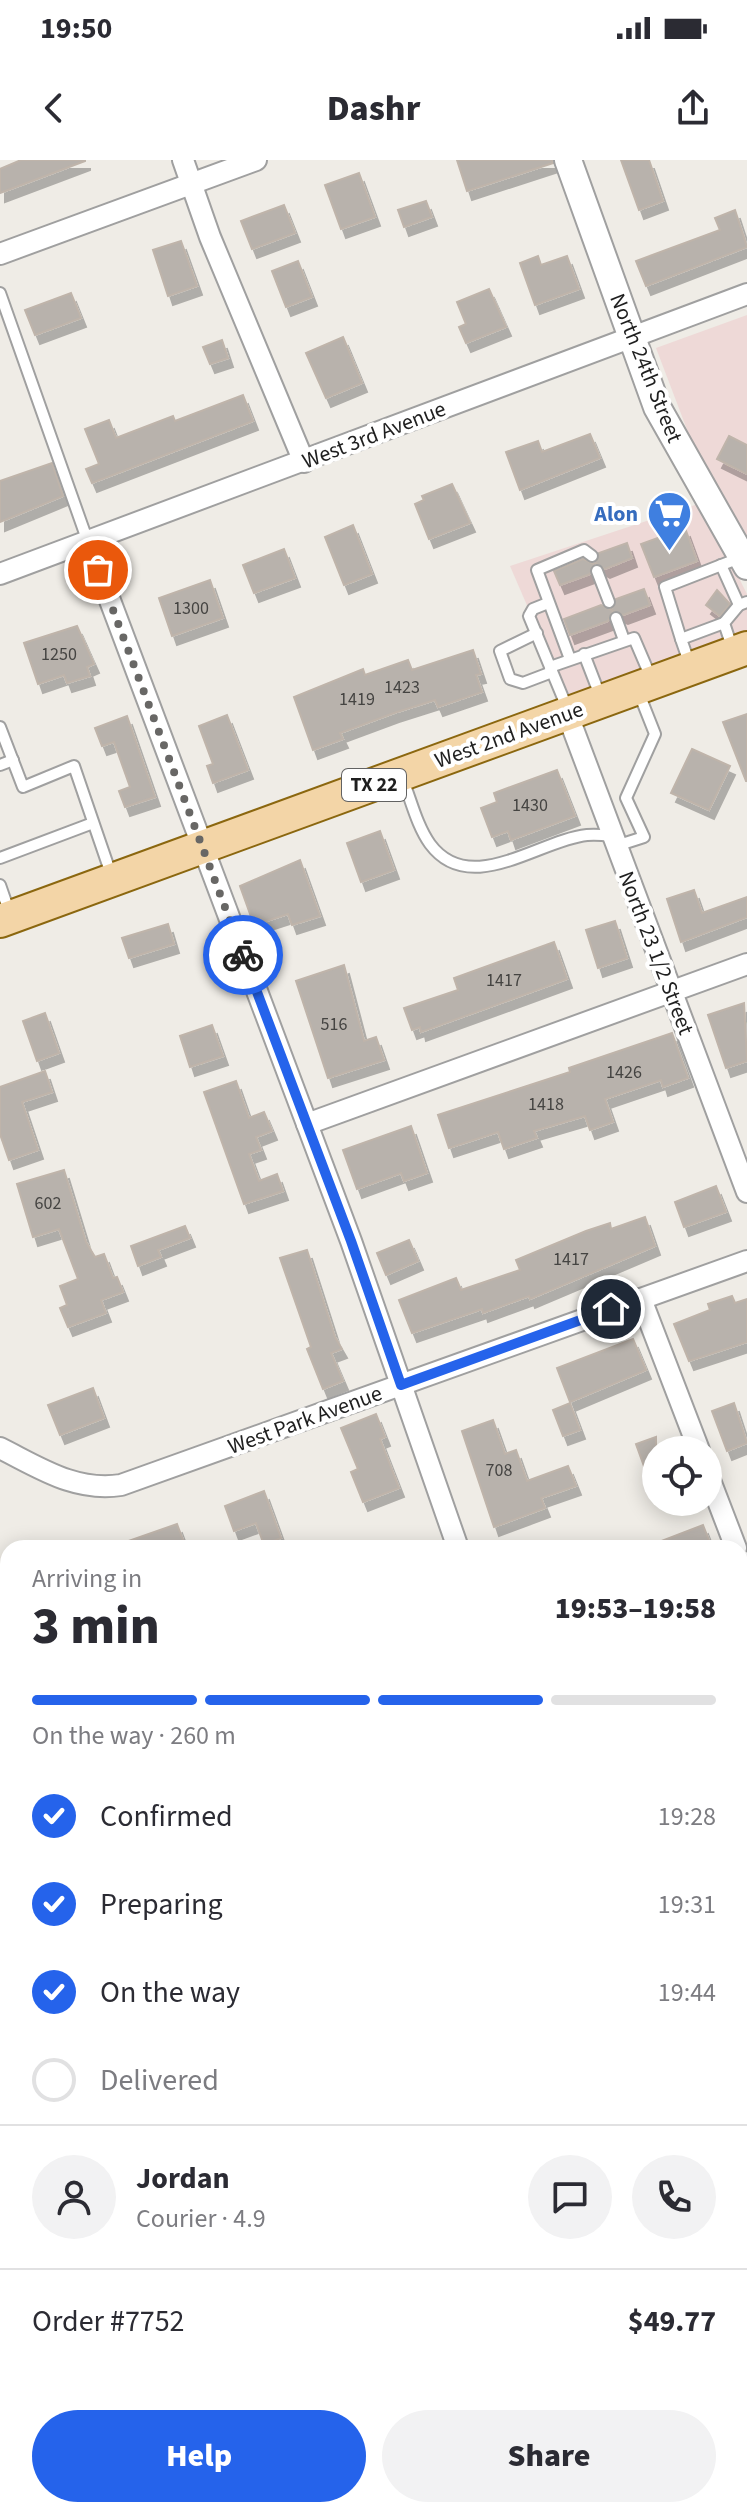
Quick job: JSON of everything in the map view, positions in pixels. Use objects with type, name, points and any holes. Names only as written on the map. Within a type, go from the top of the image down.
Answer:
[{"type":"main road","name":"West 2nd Avenue","points":[[6,919],[645,685],[686,654],[735,641]]},
{"type":"street","points":[[183,160],[304,462]]},
{"type":"street","points":[[0,254],[256,160]]},
{"type":"street","name":"North 24th Street","points":[[568,160],[631,337],[670,435],[737,563]]},
{"type":"street","name":"West 3rd Avenue","points":[[0,574],[747,294]]},
{"type":"street","points":[[88,542],[307,1124],[455,1540]]},
{"type":"street","name":"North 23 1/2 Street","points":[[568,712],[747,1192]]},
{"type":"street","points":[[307,1124],[747,964]]},
{"type":"street","name":"West Park Avenue","points":[[0,1448],[78,1486],[100,1488],[121,1485],[747,1261]]},
{"type":"street","points":[[641,1299],[694,1436]]},
{"type":"street","points":[[722,1512],[733,1540]]},
{"type":"lane","points":[[0,293],[88,542]]},
{"type":"lane","points":[[570,659],[537,570],[590,553]]},
{"type":"lane","points":[[686,654],[665,587],[737,563],[743,603],[735,641]]},
{"type":"lane","points":[[597,571],[609,602]]},
{"type":"lane","points":[[548,603],[530,612],[568,712]]},
{"type":"lane","points":[[616,618],[624,640]]},
{"type":"lane","points":[[400,775],[427,841],[438,854],[453,861],[503,864],[586,835],[614,841],[644,837],[626,798],[655,734],[637,641],[624,640],[570,659],[523,683],[510,679],[500,651],[537,633]]},
{"type":"lane","points":[[584,654],[601,700]]},
{"type":"lane","points":[[0,727],[23,787],[74,766],[113,881]]},
{"type":"lane","points":[[0,765],[13,760]]},
{"type":"lane","points":[[0,858],[93,823]]},
{"type":"lane","points":[[0,885],[6,919]]},
{"type":"shaded area","points":[[747,315],[747,536],[691,440],[656,348]]},
{"type":"shaded area","points":[[701,503],[747,594],[747,633],[567,698],[510,566]]},
{"type":"building","points":[[21,160],[85,161],[0,193],[0,169]]},
{"type":"building","points":[[457,160],[552,160],[553,163],[467,191]]},
{"type":"building","points":[[621,160],[649,160],[663,201],[639,210]]},
{"type":"building","points":[[359,173],[375,217],[341,229],[325,185]]},
{"type":"building","points":[[426,201],[432,217],[404,227],[398,210]]},
{"type":"building","points":[[284,205],[295,233],[252,249],[241,221]]},
{"type":"building","points":[[735,210],[747,247],[646,286],[636,261],[720,230],[715,218]]},
{"type":"building","points":[[181,241],[197,286],[168,296],[153,250]]},
{"type":"building","points":[[538,256],[541,265],[567,256],[579,289],[535,305],[520,263]]},
{"type":"building","points":[[298,261],[312,297],[286,307],[272,271]]},
{"type":"building","points":[[489,289],[506,327],[466,343],[459,327],[466,324],[457,302]]},
{"type":"building","points":[[71,293],[81,318],[35,335],[25,310]]},
{"type":"building","points":[[343,337],[362,383],[326,398],[306,353]]},
{"type":"building","points":[[222,340],[228,358],[210,364],[203,347]]},
{"type":"building","points":[[243,395],[253,421],[92,483],[86,469],[99,464],[85,429],[109,420],[116,438],[173,416],[175,421]]},
{"type":"building","points":[[590,434],[600,458],[520,490],[506,452],[538,441],[542,452]]},
{"type":"building","points":[[729,436],[747,445],[747,474],[717,459]]},
{"type":"building","points":[[52,463],[63,496],[0,522],[0,481]]},
{"type":"building","points":[[452,484],[470,523],[429,539],[415,504],[424,500],[422,496]]},
{"type":"building","points":[[353,525],[372,574],[344,585],[325,537]]},
{"type":"building","name":"Alon","points":[[685,528],[697,561],[654,577],[641,544]]},
{"type":"building","points":[[627,543],[632,558],[605,569],[595,563],[599,553]]},
{"type":"building","points":[[284,549],[295,578],[254,593],[243,565]]},
{"type":"building","points":[[583,559],[594,564],[590,574],[560,585],[554,571]]},
{"type":"building","points":[[210,580],[223,618],[172,636],[159,598]]},
{"type":"building","points":[[644,589],[650,605],[623,615],[613,611],[608,621],[570,635],[564,619],[601,605],[611,610],[616,599]]},
{"type":"building","points":[[717,590],[730,604],[720,616],[706,605]]},
{"type":"building","points":[[77,626],[94,664],[87,667],[90,676],[67,683],[64,675],[38,684],[24,643]]},
{"type":"building","points":[[473,650],[481,674],[476,675],[482,692],[438,707],[435,700],[394,713],[340,733],[343,739],[313,750],[294,697],[363,669],[365,675],[408,660],[412,670]]},
{"type":"building","points":[[747,714],[747,781],[746,781],[723,722]]},
{"type":"building","points":[[227,715],[248,770],[213,783],[207,766],[213,764],[199,726]]},
{"type":"building","points":[[127,716],[155,797],[125,807],[119,791],[130,787],[114,742],[102,746],[95,728]]},
{"type":"building","points":[[692,749],[730,766],[709,810],[671,793]]},
{"type":"building","points":[[557,770],[575,816],[511,840],[508,831],[492,837],[481,808],[497,802],[494,793]]},
{"type":"building","points":[[380,831],[394,870],[361,882],[347,843]]},
{"type":"building","points":[[300,860],[320,916],[292,925],[288,914],[254,925],[240,886]]},
{"type":"building","points":[[694,890],[702,913],[747,897],[747,917],[681,942],[667,899]]},
{"type":"building","points":[[615,921],[627,958],[598,968],[586,930]]},
{"type":"building","points":[[168,924],[174,944],[129,958],[122,938]]},
{"type":"building","points":[[554,942],[567,979],[421,1032],[420,1027],[412,1030],[404,1008],[458,990],[454,978]]},
{"type":"building","points":[[344,965],[364,1041],[376,1037],[384,1060],[328,1078],[296,981]]},
{"type":"building","points":[[744,1003],[747,1061],[726,1068],[708,1015]]},
{"type":"building","points":[[45,1013],[59,1053],[37,1061],[23,1021]]},
{"type":"building","points":[[212,1025],[223,1056],[190,1067],[180,1036]]},
{"type":"building","points":[[672,1033],[688,1078],[663,1087],[661,1080],[605,1099],[613,1122],[590,1130],[585,1116],[534,1131],[537,1138],[504,1149],[498,1132],[449,1148],[438,1115],[570,1072],[569,1068]]},
{"type":"building","points":[[45,1071],[52,1092],[22,1102],[38,1150],[9,1160],[0,1134],[0,1087]]},
{"type":"building","points":[[236,1081],[249,1118],[264,1112],[272,1131],[256,1137],[261,1150],[249,1154],[259,1181],[277,1174],[283,1191],[244,1204],[204,1092]]},
{"type":"building","points":[[411,1126],[427,1173],[404,1181],[401,1173],[357,1189],[343,1150]]},
{"type":"building","points":[[64,1170],[86,1242],[95,1257],[104,1254],[113,1278],[117,1277],[123,1292],[101,1300],[106,1313],[68,1327],[60,1308],[67,1305],[60,1286],[78,1279],[59,1229],[33,1237],[17,1184]]},
{"type":"building","points":[[716,1186],[726,1212],[684,1227],[675,1202]]},
{"type":"building","points":[[645,1217],[655,1246],[530,1299],[529,1296],[483,1313],[482,1309],[412,1333],[399,1300],[456,1278],[461,1290],[520,1270],[516,1260],[586,1231],[610,1223],[611,1229]]},
{"type":"building","points":[[185,1226],[190,1238],[158,1250],[161,1257],[138,1266],[131,1246]]},
{"type":"building","points":[[409,1240],[418,1261],[386,1275],[377,1253]]},
{"type":"building","points":[[307,1250],[335,1337],[342,1349],[331,1353],[343,1381],[323,1389],[307,1349],[311,1347],[280,1258]]},
{"type":"building","points":[[732,1296],[735,1303],[747,1299],[747,1342],[689,1361],[674,1324],[710,1310],[708,1304]]},
{"type":"building","points":[[633,1339],[646,1370],[570,1402],[557,1368]]},
{"type":"building","points":[[93,1388],[104,1418],[60,1435],[48,1405]]},
{"type":"building","points":[[570,1403],[580,1430],[563,1436],[553,1410]]},
{"type":"building","points":[[734,1403],[747,1443],[727,1451],[712,1411]]},
{"type":"building","points":[[376,1414],[385,1437],[380,1439],[399,1488],[363,1502],[351,1472],[358,1469],[341,1428]]},
{"type":"building","points":[[493,1420],[505,1454],[516,1450],[527,1481],[568,1466],[576,1486],[541,1498],[545,1508],[494,1527],[462,1431]]},
{"type":"building","points":[[642,1442],[642,1461],[636,1444]]},
{"type":"building","points":[[264,1491],[281,1538],[262,1540],[256,1523],[234,1531],[225,1506]]},
{"type":"building","points":[[177,1524],[183,1540],[131,1540]]},
{"type":"building","points":[[703,1525],[709,1540],[664,1540]]},
{"type":"way so far","points":[[98,570],[243,955]]},
{"type":"place","name":"Alon","points":[[669,553]]},
{"type":"route","points":[[243,955],[351,1241],[401,1385],[611,1309]]}]
